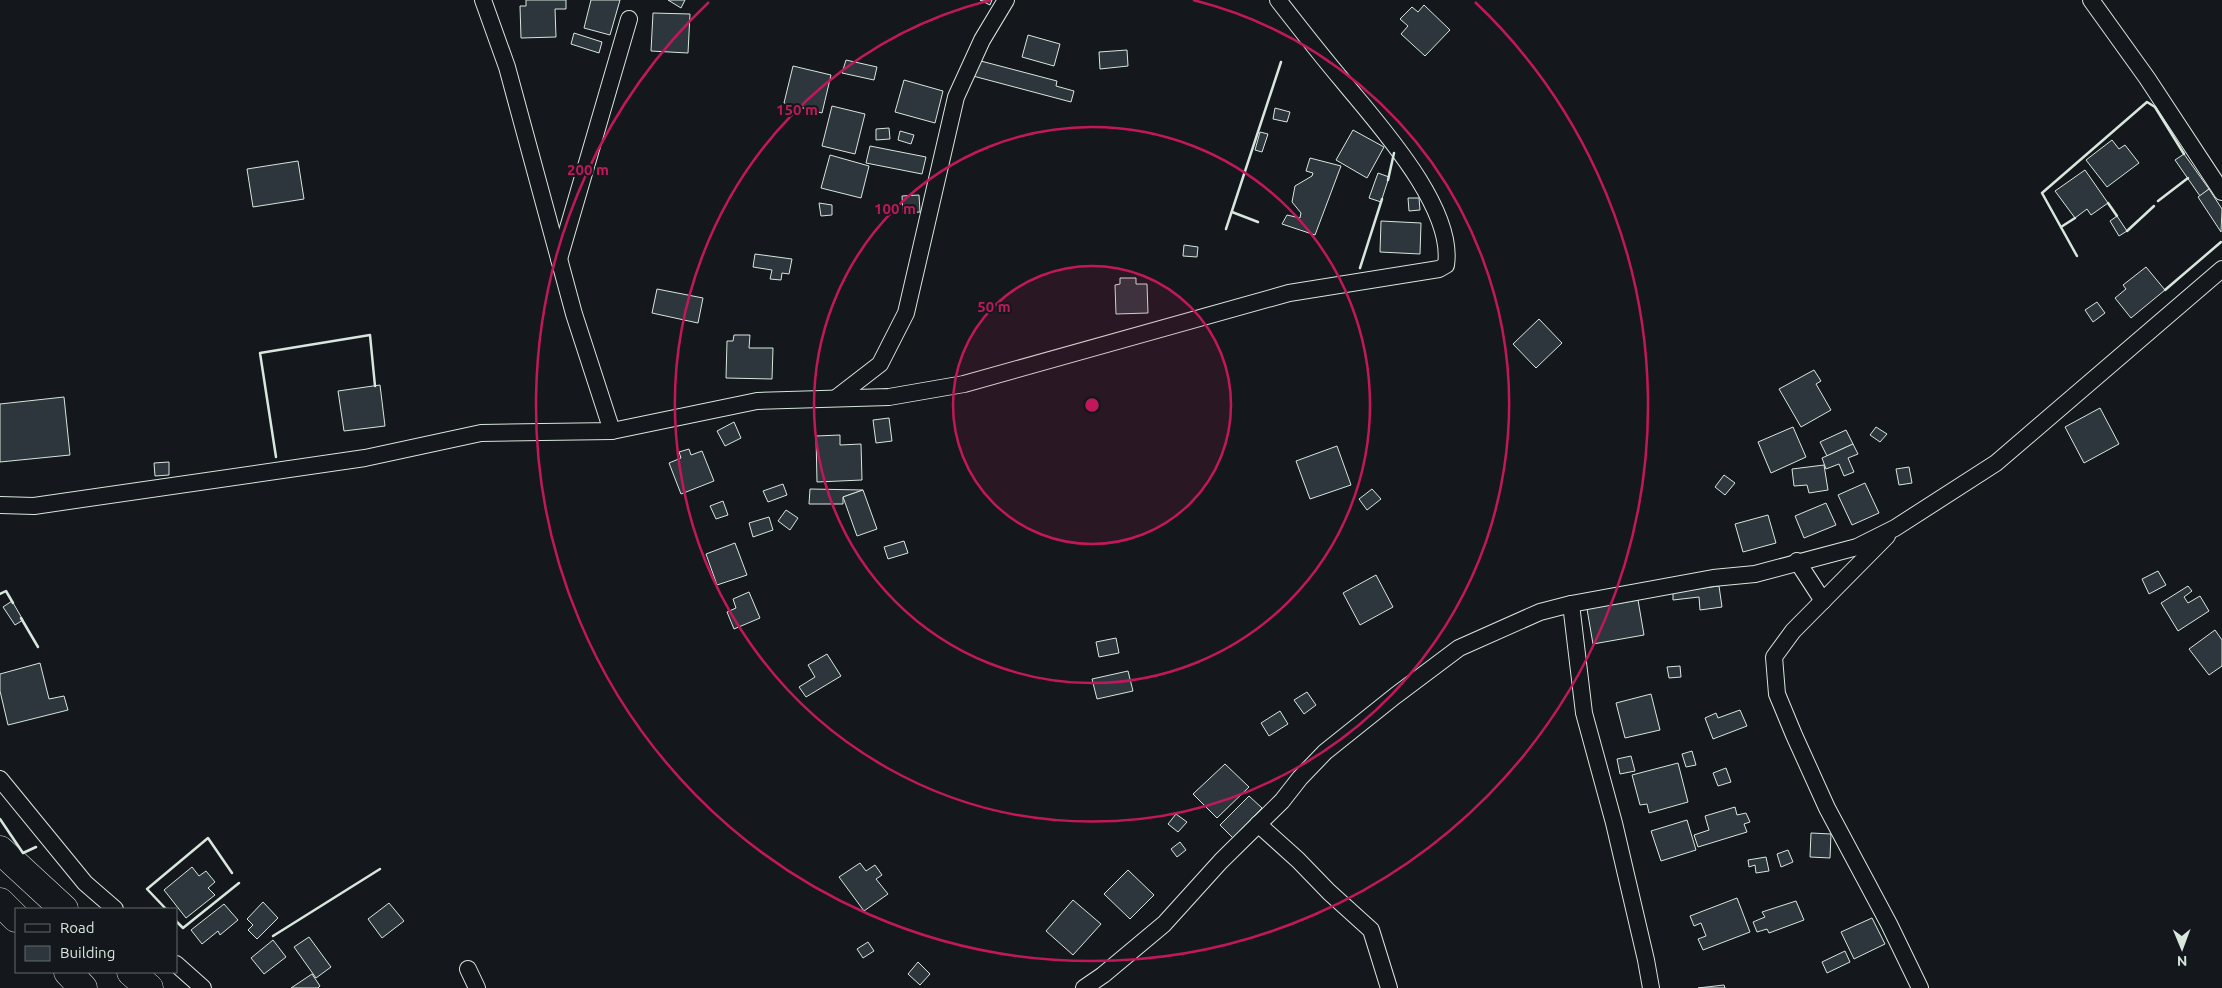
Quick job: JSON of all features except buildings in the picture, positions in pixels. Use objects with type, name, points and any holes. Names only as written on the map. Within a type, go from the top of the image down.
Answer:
[{"type":"highway","points":[[0,850],[63,908]]},
{"type":"highway","points":[[0,902],[15,917]]},
{"type":"highway","points":[[69,973],[84,988]]},
{"type":"highway","points":[[132,973],[148,988]]},
{"type":"street","points":[[483,0],[507,67],[574,314],[612,431]]},
{"type":"street","points":[[836,398],[880,364],[906,313],[956,97],[982,40],[1006,0]]},
{"type":"street","points":[[0,505],[34,506],[365,458],[481,433],[612,431],[757,401],[889,397],[964,384],[1289,293],[1439,268],[1446,265],[1448,254],[1444,233],[1436,211],[1418,180],[1379,124],[1315,48],[1278,0]]},
{"type":"street","points":[[2091,0],[2147,78],[2222,192]]},
{"type":"street","points":[[559,259],[629,18]]},
{"type":"street","points":[[1084,988],[1103,975],[1164,924],[1325,752],[1459,648],[1540,612],[1571,604],[1713,578],[1755,574],[1797,561],[1857,547],[1895,528],[1996,462],[2222,268]]},
{"type":"street","points":[[1895,528],[1793,631],[1774,657],[1777,694],[1827,808],[1920,988]]},
{"type":"street","points":[[1797,561],[1823,601]]},
{"type":"street","points":[[1571,604],[1584,713],[1614,823],[1646,960],[1650,988]]},
{"type":"street","points":[[0,779],[85,883],[114,908]]},
{"type":"street","points":[[1258,824],[1371,930],[1389,988]]},
{"type":"street","points":[[178,966],[203,988]]},
{"type":"street","points":[[468,969],[478,988]]},
{"type":"wall","points":[[1226,229],[1281,62]]},
{"type":"wall","points":[[2077,256],[2042,193],[2147,102],[2155,107],[2184,154]]},
{"type":"wall","points":[[1388,180],[1394,153]]},
{"type":"wall","points":[[2158,201],[2188,178]]},
{"type":"wall","points":[[1360,268],[1382,199]]},
{"type":"wall","points":[[2108,203],[2117,216]]},
{"type":"wall","points":[[2127,231],[2154,206]]},
{"type":"wall","points":[[1232,212],[1258,222]]},
{"type":"wall","points":[[2061,227],[2075,218]]},
{"type":"wall","points":[[2165,290],[2221,242]]},
{"type":"wall","points":[[276,457],[260,353],[370,335],[375,386]]},
{"type":"wall","points":[[0,594],[6,591],[13,603]]},
{"type":"wall","points":[[21,618],[38,647]]},
{"type":"wall","points":[[0,819],[23,853],[36,847]]},
{"type":"wall","points":[[165,908],[147,889],[208,838],[232,873]]},
{"type":"wall","points":[[273,936],[380,869]]},
{"type":"wall","points":[[178,923],[183,928],[239,883]]}]
